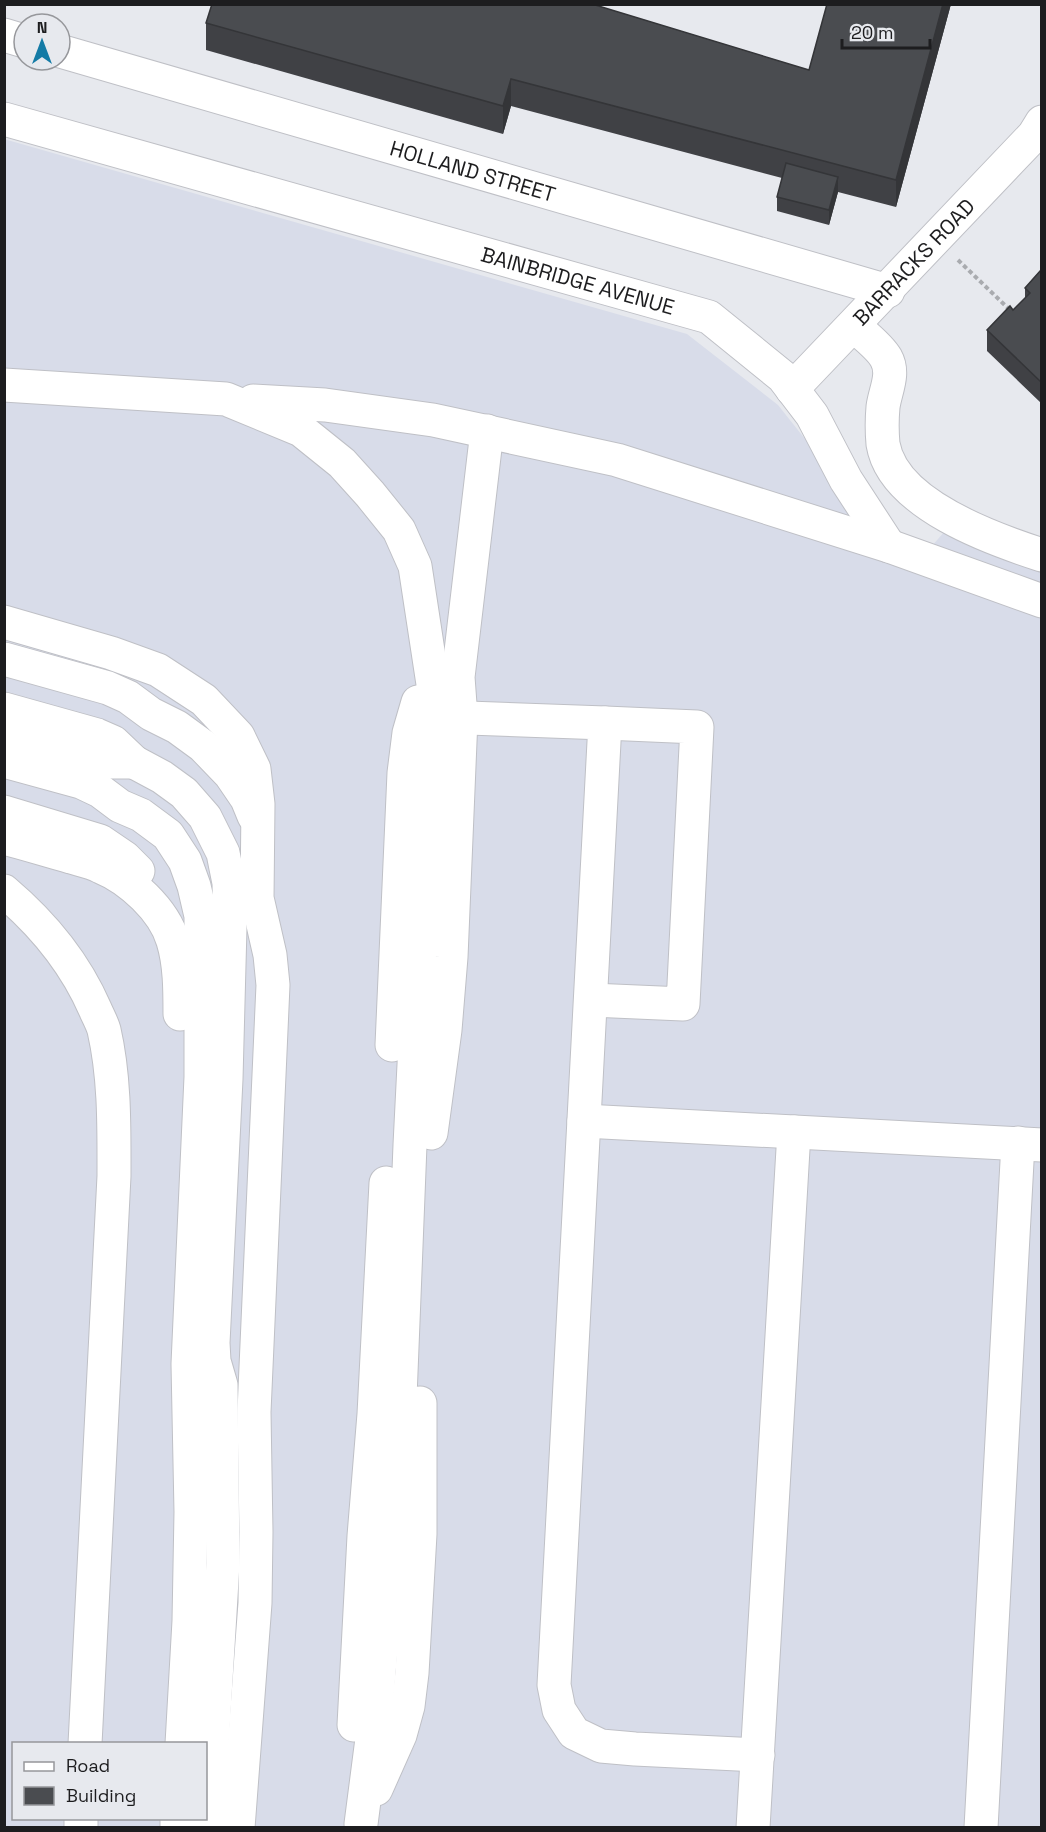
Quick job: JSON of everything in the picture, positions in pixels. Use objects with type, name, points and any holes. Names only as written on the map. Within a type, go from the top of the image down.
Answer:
[{"type":"street","name":"HOLLAND STREET","points":[[72,54],[888,291]]},
{"type":"street","name":"BAINBRIDGE AVENUE","points":[[4,119],[709,317],[783,377],[812,415],[846,480],[889,546]]},
{"type":"street","name":"BARRACKS ROAD","points":[[792,389],[888,291],[1039,129]]},
{"type":"street","points":[[854,326],[886,357],[890,368],[889,384],[883,407],[883,443],[889,463],[926,502],[945,515],[998,541],[1041,555]]},
{"type":"street","points":[[4,386],[326,405],[433,420],[487,431],[617,460],[889,546],[1041,601]]},
{"type":"street","points":[[226,399],[301,430],[342,463],[399,530],[415,566],[436,717],[450,967],[429,1170],[420,1340],[420,1534],[412,1673],[408,1706],[400,1735],[362,1826]]},
{"type":"street","points":[[362,1826],[354,1767],[354,1707],[377,1367],[406,748],[436,717],[458,677],[487,431]]},
{"type":"street","points":[[4,622],[111,653],[158,670],[204,700],[238,736],[255,769],[258,804],[257,897],[234,1343],[230,1365],[221,1385]]},
{"type":"street","points":[[4,659],[108,688],[128,697],[151,714],[177,727],[230,774],[247,799],[258,827]]},
{"type":"street","points":[[4,682],[105,710],[151,714]]},
{"type":"street","points":[[4,709],[97,735],[113,742],[134,762],[162,777],[184,793],[205,817],[223,854],[229,883],[226,1078],[213,1343],[214,1361],[221,1385],[223,1563],[207,1827]]},
{"type":"street","points":[[436,717],[697,727],[683,1004],[591,1000]]},
{"type":"street","points":[[605,723],[554,1685],[559,1710],[574,1733],[601,1746],[758,1755]]},
{"type":"street","points":[[4,735],[90,759],[134,762]]},
{"type":"street","points":[[4,760],[81,782],[100,791],[120,806],[141,815],[168,835],[185,861],[201,916],[201,1077],[188,1364],[191,1542],[182,1742]]},
{"type":"street","points":[[4,784],[73,804],[94,807],[120,806]]},
{"type":"street","points":[[4,812],[100,841],[125,858],[143,876],[167,918],[176,956],[180,995],[180,1029],[165,1370],[169,1412],[191,1542]]},
{"type":"street","points":[[4,838],[100,866],[119,875],[150,903],[172,938]]},
{"type":"street","points":[[4,891],[19,903],[60,948],[86,988],[104,1029],[111,1072],[114,1176],[85,1742]]},
{"type":"street","points":[[238,1827],[255,1604],[254,1412],[273,985],[270,955],[257,897]]},
{"type":"street","points":[[584,1121],[1030,1144],[981,1827]]},
{"type":"street","points":[[753,1827],[794,1131]]},
{"type":"path","points":[[953,255],[1014,313]]},
{"type":"shaded area","points":[[4,139],[687,334],[778,405],[910,571],[945,531],[1041,568],[1041,1827],[5,1827]]},
{"type":"building","points":[[212,4],[592,4],[809,70],[827,4],[943,4],[896,180],[511,79],[503,106],[206,23]]},
{"type":"building","points":[[786,163],[838,177],[829,210],[777,197]]},
{"type":"building","points":[[1041,270],[1041,382],[987,330],[1010,306],[1013,310],[1030,293],[1025,288]]}]
